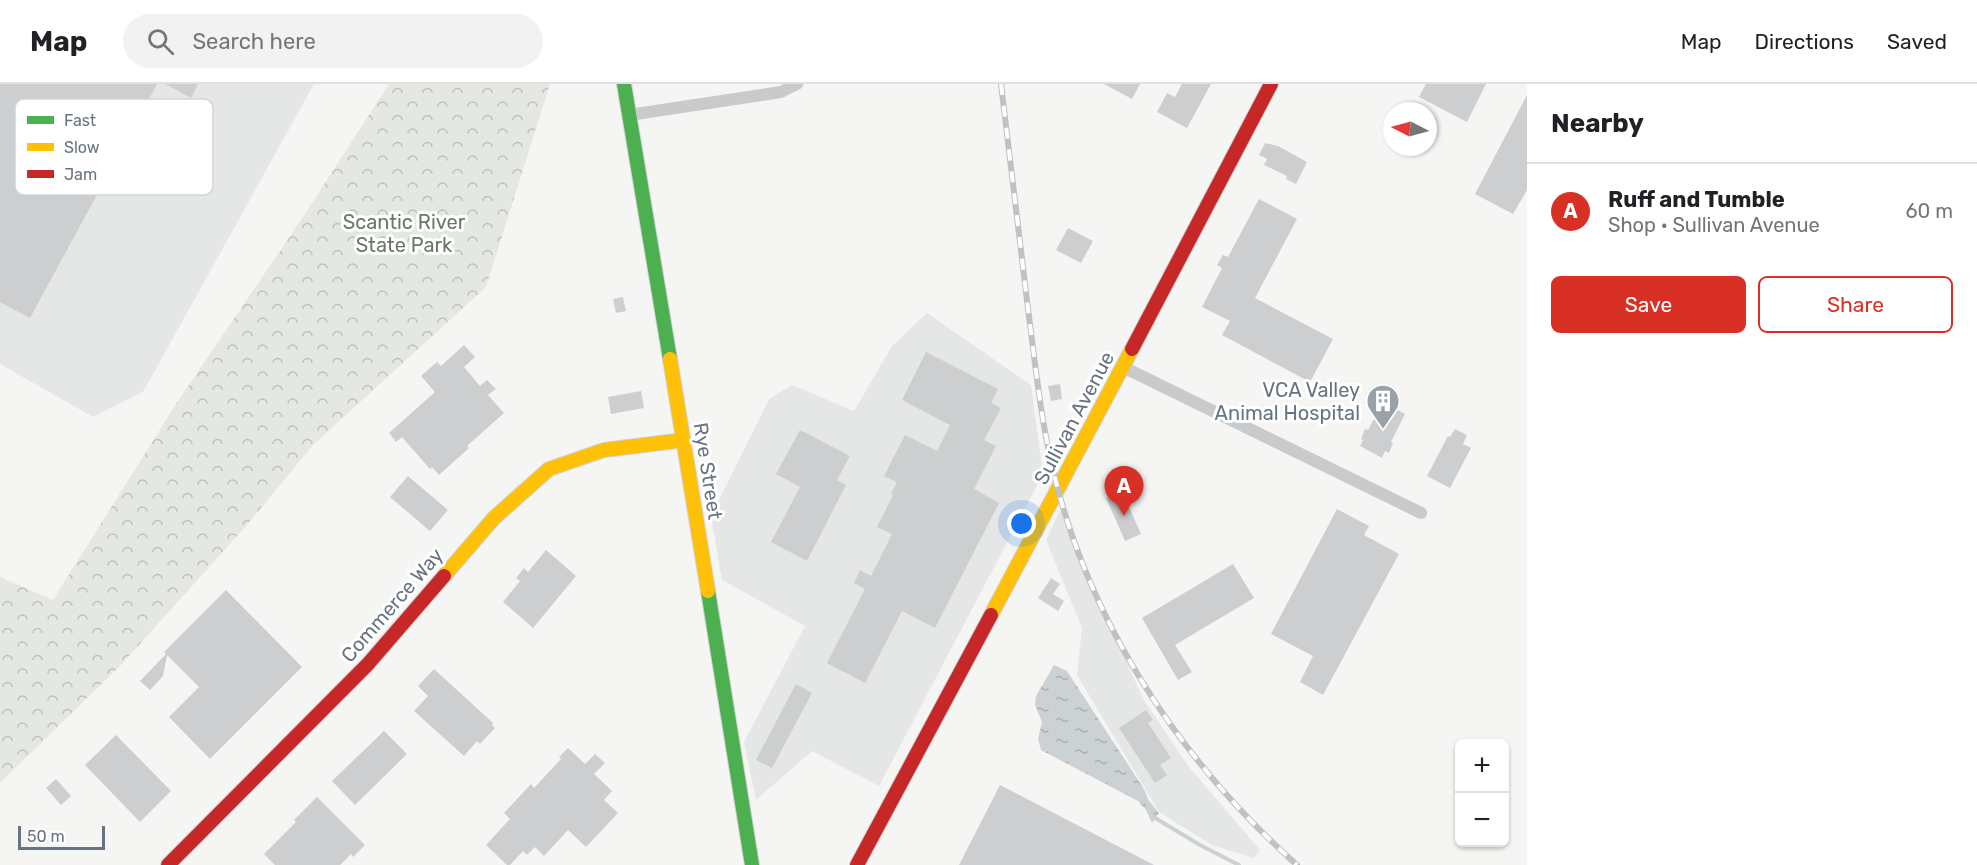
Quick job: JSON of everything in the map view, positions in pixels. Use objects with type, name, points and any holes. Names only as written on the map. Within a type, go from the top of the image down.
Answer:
[{"type":"street","name":"Rye Street","points":[[624,84],[752,865]]},
{"type":"street","points":[[629,115],[781,92],[797,84]]},
{"type":"street","name":"Sullivan Avenue","points":[[857,865],[1271,84]]},
{"type":"street","points":[[1123,367],[1421,513]]},
{"type":"street","name":"Commerce Way","points":[[168,865],[368,664],[494,518],[549,470],[604,450],[684,440]]},
{"type":"shaded area","points":[[0,84],[314,84],[143,392],[93,417],[0,364]]},
{"type":"shaded area","points":[[927,313],[1031,385],[1043,474],[879,786],[812,751],[756,800],[744,742],[805,626],[722,580],[711,516],[769,399],[792,385],[854,411],[892,346]]},
{"type":"shaded area","points":[[1060,510],[1143,699],[1189,767],[1260,850],[1254,858],[1212,845],[1159,812],[1077,675],[1082,628],[1046,540]]},
{"type":"green space","name":"Scantic River State Park","points":[[389,84],[550,84],[486,287],[314,444],[246,526],[121,665],[0,783],[0,577],[53,600],[176,404],[303,217]]},
{"type":"water","points":[[1054,665],[1067,671],[1144,789],[1149,801],[1159,813],[1152,823],[1146,810],[1138,801],[1041,750],[1038,739],[1042,722],[1035,705],[1036,696]]},
{"type":"building","points":[[0,84],[157,84],[149,99],[15,99],[15,195],[97,195],[30,318],[0,302]]},
{"type":"building","points":[[165,84],[198,84],[191,98]]},
{"type":"building","points":[[1104,84],[1140,84],[1132,99]]},
{"type":"building","points":[[1182,84],[1211,84],[1187,128],[1157,112],[1167,93],[1175,97]]},
{"type":"building","points":[[1426,84],[1486,84],[1467,122],[1437,106],[1437,102],[1429,102],[1419,97]]},
{"type":"building","points":[[1527,95],[1527,190],[1513,214],[1475,194]]},
{"type":"building","points":[[1265,143],[1278,146],[1307,162],[1296,184],[1286,179],[1287,176],[1264,165],[1267,159],[1259,155]]},
{"type":"building","points":[[1259,199],[1297,219],[1255,298],[1333,339],[1310,382],[1222,335],[1230,321],[1202,307],[1222,268],[1217,265],[1223,255],[1228,257]]},
{"type":"building","points":[[1068,228],[1093,241],[1081,263],[1056,250]]},
{"type":"building","points":[[623,297],[626,311],[616,313],[613,299]]},
{"type":"building","points":[[464,345],[475,357],[464,367],[480,386],[487,380],[496,389],[488,395],[504,413],[439,475],[432,467],[430,469],[402,437],[396,442],[389,433],[435,392],[421,376],[437,362],[441,366]]},
{"type":"building","points":[[926,352],[998,389],[991,403],[1001,408],[984,440],[996,446],[974,489],[999,503],[935,628],[902,611],[865,683],[827,663],[865,589],[854,583],[860,570],[871,576],[892,534],[877,527],[897,482],[884,476],[905,435],[937,451],[950,425],[902,400]]},
{"type":"building","points":[[1060,384],[1062,399],[1051,401],[1048,386]]},
{"type":"building","points":[[641,391],[644,408],[611,414],[608,397]]},
{"type":"building","name":"VCA Valley Animal Hospital","points":[[1383,402],[1405,414],[1391,442],[1393,443],[1389,453],[1385,451],[1382,458],[1360,446],[1365,429],[1368,430]]},
{"type":"building","points":[[1455,429],[1467,435],[1463,444],[1471,448],[1450,488],[1427,476],[1448,436],[1450,437]]},
{"type":"building","points":[[800,430],[850,456],[837,480],[846,485],[807,561],[771,542],[800,487],[776,474]]},
{"type":"building","points":[[408,476],[448,510],[430,531],[390,497]]},
{"type":"building","points":[[1122,491],[1141,534],[1125,541],[1106,498]]},
{"type":"building","points":[[1337,509],[1369,526],[1364,535],[1399,554],[1323,695],[1300,682],[1313,656],[1271,634]]},
{"type":"building","points":[[546,550],[576,576],[533,628],[503,602],[520,581],[516,578],[524,568],[528,572]]},
{"type":"building","points":[[1233,564],[1254,598],[1175,645],[1192,672],[1178,680],[1142,618]]},
{"type":"building","points":[[1051,578],[1060,584],[1053,594],[1064,601],[1058,611],[1038,598]]},
{"type":"building","points":[[226,590],[302,667],[210,759],[169,717],[199,687],[167,655],[163,676],[150,690],[140,681],[166,654],[164,652]]},
{"type":"building","points":[[434,669],[493,723],[495,728],[480,744],[477,741],[464,756],[414,711],[428,696],[418,686]]},
{"type":"building","points":[[796,684],[812,693],[772,768],[756,760]]},
{"type":"building","points":[[1146,710],[1153,720],[1148,723],[1171,758],[1160,765],[1167,775],[1155,783],[1119,728]]},
{"type":"building","points":[[384,731],[407,754],[355,805],[332,781]]},
{"type":"building","points":[[116,735],[171,791],[140,822],[85,765]]},
{"type":"building","points":[[568,748],[585,764],[595,754],[605,763],[594,774],[612,791],[604,800],[618,813],[586,847],[568,830],[544,856],[535,847],[527,855],[523,851],[510,865],[507,865],[486,845],[510,819],[504,813],[531,784],[534,788]]},
{"type":"building","points":[[56,779],[71,796],[61,805],[46,788]]},
{"type":"building","points":[[1000,785],[1154,865],[959,865]]},
{"type":"building","points":[[317,797],[365,845],[353,857],[351,854],[340,865],[275,865],[264,854]]},
{"type":"waterway","points":[[1155,818],[1239,865]]},
{"type":"railway","points":[[1001,84],[1044,427],[1068,523],[1089,579],[1114,633],[1144,684],[1177,733],[1214,780],[1254,824],[1297,865]]},
{"type":"traffic: fast","points":[[624,84],[670,359]]},
{"type":"traffic: fast","points":[[708,591],[752,865]]},
{"type":"traffic: slow","points":[[991,615],[1132,349]]},
{"type":"traffic: slow","points":[[670,359],[708,591]]},
{"type":"traffic: slow","points":[[444,576],[494,518],[549,469],[604,450],[684,440]]},
{"type":"traffic: jam","points":[[1132,349],[1271,84]]},
{"type":"traffic: jam","points":[[168,865],[368,664],[444,576]]},
{"type":"traffic: jam","points":[[857,865],[991,615]]},
{"type":"place","name":"VCA Valley Animal Hospital","points":[[1383,430]]},
{"type":"place","name":"Ruff and Tumble","points":[[1124,516]]}]
